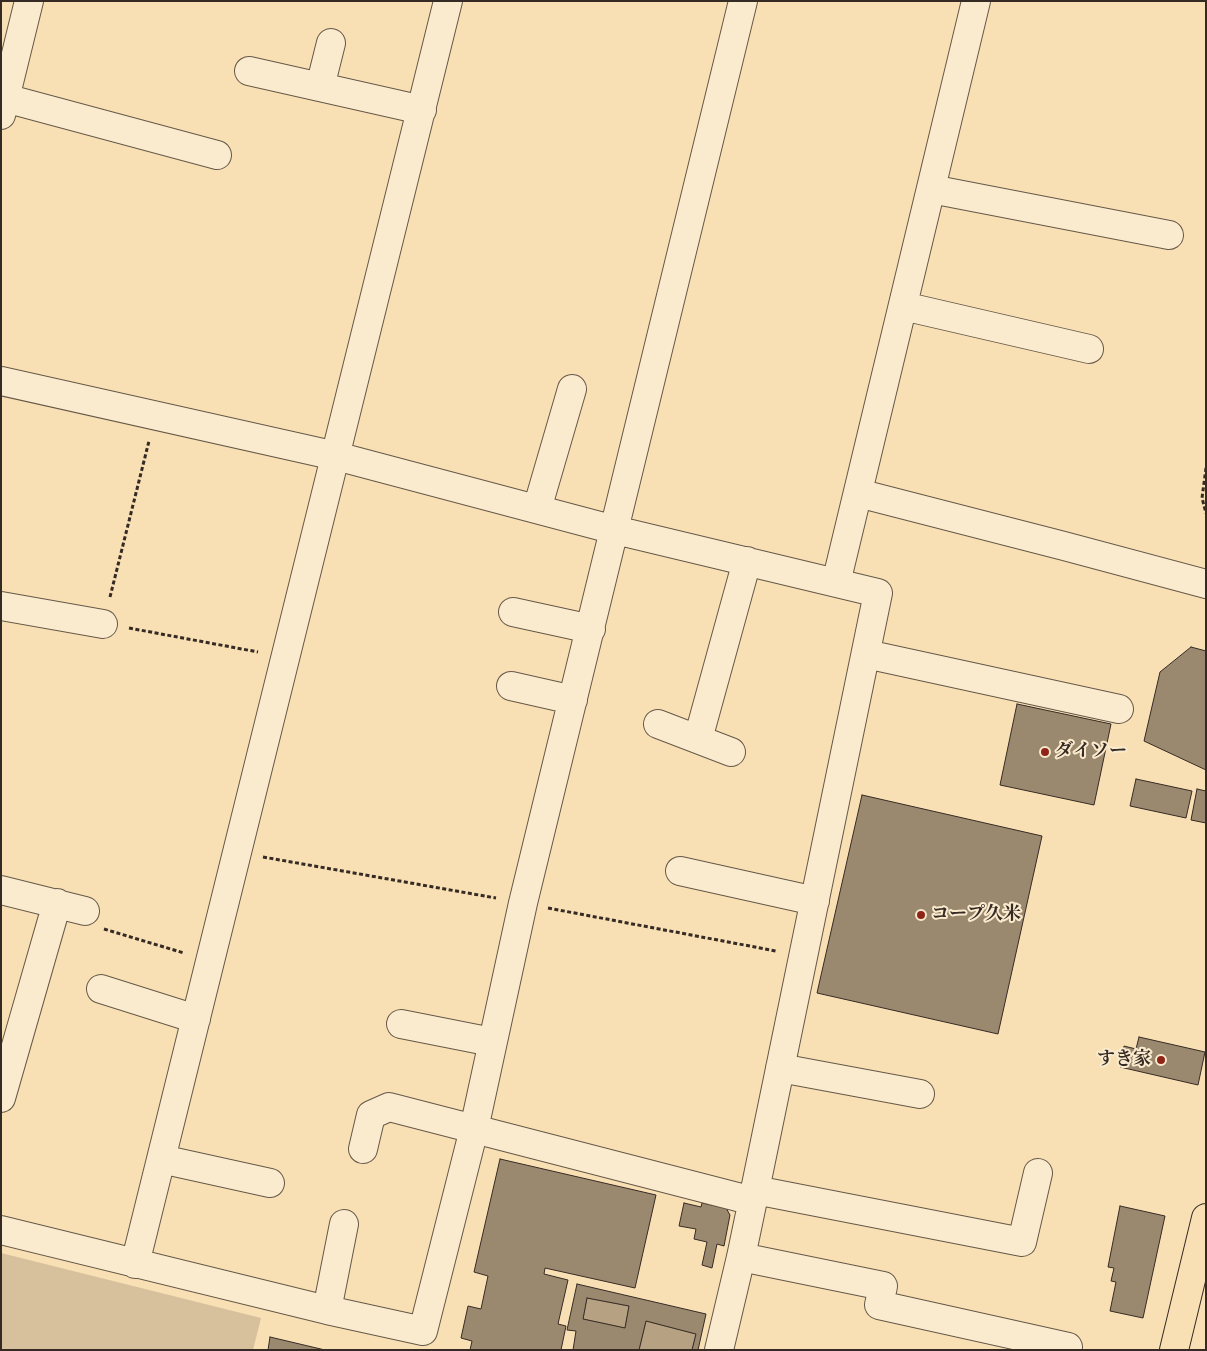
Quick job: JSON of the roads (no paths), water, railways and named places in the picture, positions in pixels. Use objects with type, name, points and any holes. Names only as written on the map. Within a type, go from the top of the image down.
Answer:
[{"type":"highway","points":[[1174,1350],[1206,1218]]},
{"type":"street","points":[[135,1264],[287,657],[448,1]]},
{"type":"street","points":[[1,1230],[327,1310],[423,1331],[474,1129],[523,903],[743,1]]},
{"type":"street","points":[[836,583],[976,1]]},
{"type":"street","points":[[18,16],[3,106],[217,155]]},
{"type":"street","points":[[320,87],[331,43]]},
{"type":"street","points":[[248,71],[422,110]]},
{"type":"street","points":[[931,189],[1169,235]]},
{"type":"street","points":[[903,306],[1089,349]]},
{"type":"street","points":[[1,382],[336,456],[615,530],[878,593],[741,1257],[719,1350]]},
{"type":"street","points":[[537,509],[572,389]]},
{"type":"street","points":[[858,493],[1206,584]]},
{"type":"street","points":[[698,739],[748,561]]},
{"type":"street","points":[[1,606],[103,624]]},
{"type":"street","points":[[513,612],[591,630]]},
{"type":"street","points":[[866,654],[1119,709]]},
{"type":"street","points":[[512,686],[574,700]]},
{"type":"street","points":[[658,724],[731,752]]},
{"type":"street","points":[[680,871],[815,901]]},
{"type":"street","points":[[1,890],[85,911]]},
{"type":"street","points":[[1,1098],[57,903]]},
{"type":"street","points":[[101,989],[196,1019]]},
{"type":"street","points":[[401,1024],[492,1042]]},
{"type":"street","points":[[780,1068],[920,1094]]},
{"type":"street","points":[[364,1149],[371,1115],[389,1107],[754,1195],[1022,1242],[1038,1173]]},
{"type":"street","points":[[161,1159],[270,1183]]},
{"type":"street","points":[[327,1310],[344,1224]]},
{"type":"street","points":[[741,1257],[883,1286],[879,1305],[1068,1347]]},
{"type":"place","name":"ダイソー","points":[[1045,752]]},
{"type":"place","name":"コープ久米","points":[[921,915]]},
{"type":"place","name":"すき家","points":[[1161,1060]]}]
